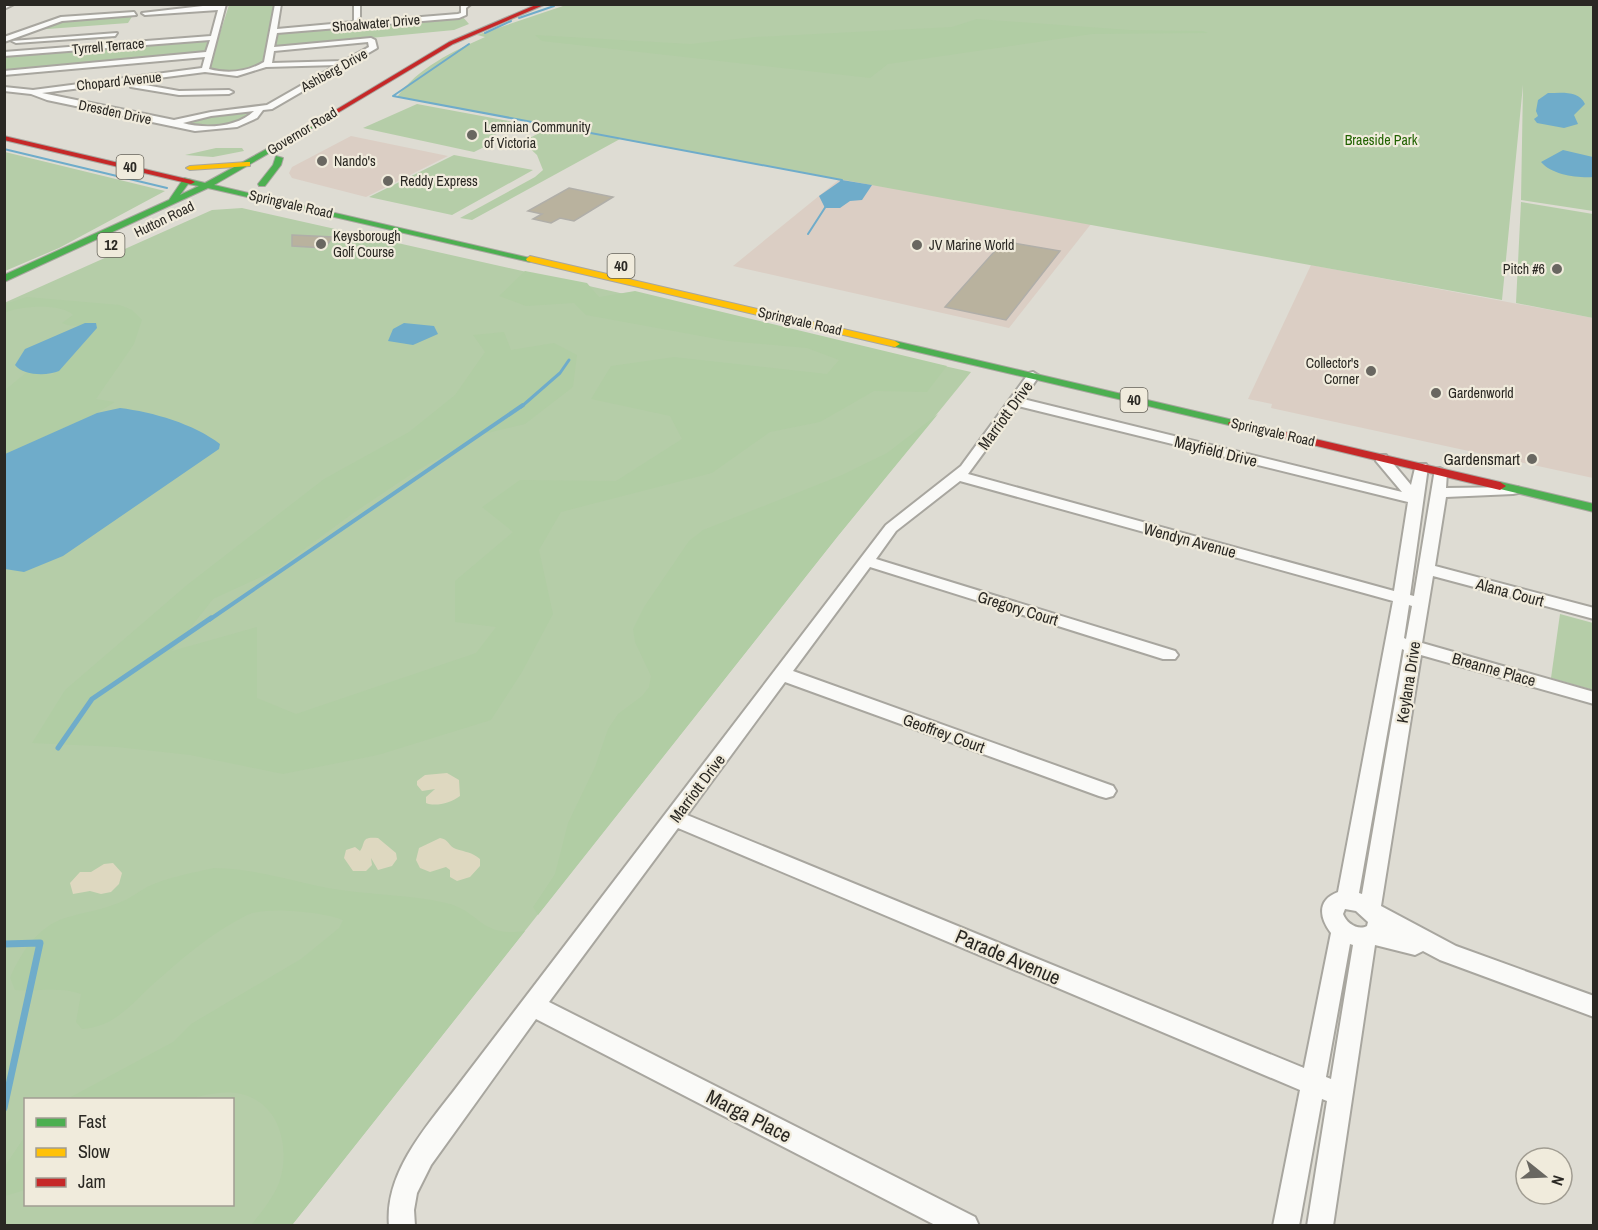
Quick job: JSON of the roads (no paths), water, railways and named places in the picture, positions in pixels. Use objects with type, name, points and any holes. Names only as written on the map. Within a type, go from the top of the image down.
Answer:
[{"type":"main road","name":"Governor Road","points":[[225,182],[248,164],[451,43],[544,4]]},
{"type":"main road","name":"Governor Road","points":[[241,179],[352,113],[395,76]]},
{"type":"main road","name":"Springvale Road","points":[[4,124],[189,174],[208,185],[241,179],[372,208]]},
{"type":"main road","name":"Springvale Road","points":[[4,138],[189,174],[225,182],[250,195],[1035,367],[1381,458],[1421,467],[1440,463],[1517,490],[1593,508]]},
{"type":"main road","points":[[262,184],[278,165],[279,158]]},
{"type":"main road","points":[[170,204],[189,174],[248,164]]},
{"type":"main road","name":"Hutton Road","points":[[4,293],[203,200],[225,182]]},
{"type":"main road","name":"Hutton Road","points":[[4,279],[208,185]]},
{"type":"main road","points":[[203,200],[250,195]]},
{"type":"main road","name":"Springvale Road","points":[[387,212],[862,322]]},
{"type":"main road","points":[[918,335],[952,342]]},
{"type":"main road","points":[[985,350],[1008,356]]},
{"type":"main road","name":"Keylana Drive","points":[[1421,467],[1424,452]]},
{"type":"street","points":[[4,7],[11,4]]},
{"type":"street","points":[[133,24],[143,4]]},
{"type":"street","points":[[266,65],[269,61],[278,4]]},
{"type":"street","points":[[357,4],[357,24]]},
{"type":"street","name":"Shoalwater Drive","points":[[274,31],[459,16],[464,14],[463,7],[468,4]]},
{"type":"street","points":[[4,41],[61,19],[222,6],[205,70]]},
{"type":"street","points":[[4,41],[128,33],[125,44]]},
{"type":"street","name":"Tyrrell Terrace","points":[[4,54],[212,38]]},
{"type":"street","name":"Ashberg Drive","points":[[226,112],[271,106],[373,48],[370,40],[270,49]]},
{"type":"street","points":[[4,73],[209,54]]},
{"type":"street","points":[[226,112],[234,74],[266,65],[346,63]]},
{"type":"street","name":"Chopard Avenue","points":[[33,92],[205,70],[234,74]]},
{"type":"street","points":[[134,80],[132,84],[136,86],[179,93],[229,92]]},
{"type":"street","name":"Dresden Drive","points":[[4,89],[33,92],[46,98],[174,123],[226,112]]},
{"type":"street","points":[[174,123],[192,129],[233,125],[258,113],[260,108]]},
{"type":"street","name":"Marriott Drive","points":[[402,1226],[401,1197],[410,1179],[468,1092],[866,561],[896,523],[959,476],[1015,401],[1035,367]]},
{"type":"street","name":"Mayfield Drive","points":[[1015,401],[1416,500]]},
{"type":"street","points":[[1381,458],[1416,500]]},
{"type":"street","name":"Keylana Drive","points":[[1320,1226],[1371,925],[1439,493],[1440,463]]},
{"type":"street","name":"Keylana Drive","points":[[1347,900],[1395,641],[1421,467]]},
{"type":"street","name":"Wendyn Avenue","points":[[959,476],[1420,603]]},
{"type":"street","points":[[1439,493],[1517,490]]},
{"type":"street","name":"Gregory Court","points":[[866,561],[1169,655]]},
{"type":"street","name":"Alana Court","points":[[1426,569],[1593,614]]},
{"type":"street","name":"Breanne Place","points":[[1395,641],[1593,698]]},
{"type":"street","name":"Geoffrey Court","points":[[782,674],[1106,791]]},
{"type":"street","name":"Parade Avenue","points":[[675,818],[1341,1095]]},
{"type":"street","points":[[1342,930],[1333,919],[1332,907],[1341,900],[1347,900],[1371,925],[1593,1006]]},
{"type":"street","points":[[1342,930],[1371,925]]},
{"type":"street","points":[[1286,1226],[1342,930]]},
{"type":"street","name":"Marga Place","points":[[533,1006],[966,1226]]},
{"type":"water","points":[[1548,93],[1569,93],[1579,96],[1585,104],[1574,115],[1578,124],[1564,128],[1537,123],[1534,119],[1538,116],[1536,111],[1538,100]]},
{"type":"water","points":[[1563,150],[1593,157],[1593,177],[1558,173],[1541,162]]},
{"type":"water","points":[[842,180],[872,185],[862,200],[850,201],[840,208],[825,208],[819,196]]},
{"type":"water","points":[[85,323],[96,323],[97,328],[59,371],[36,374],[19,369],[15,365],[25,349]]},
{"type":"water","points":[[404,323],[434,326],[438,334],[413,345],[388,341],[393,329]]},
{"type":"water","points":[[120,408],[146,412],[186,425],[220,444],[219,449],[63,556],[24,572],[5,569],[5,454],[97,413]]},
{"type":"waterway","points":[[519,18],[554,6]]},
{"type":"waterway","points":[[485,33],[511,21]]},
{"type":"waterway","points":[[469,44],[393,96],[842,180],[840,183]]},
{"type":"waterway","points":[[4,149],[167,188]]},
{"type":"waterway","points":[[808,234],[828,203]]},
{"type":"waterway","points":[[521,407],[560,373],[569,360]]},
{"type":"waterway","points":[[209,620],[523,405]]},
{"type":"waterway","points":[[58,748],[92,699],[211,618]]},
{"type":"waterway","points":[[4,944],[40,943],[4,1108]]},
{"type":"place","name":"Lemnian Community of Victoria","points":[[472,135]]},
{"type":"place","name":"Nando's","points":[[322,161]]},
{"type":"place","name":"Reddy Express","points":[[388,181]]},
{"type":"place","name":"Keysborough Golf Course","points":[[321,244]]},
{"type":"place","name":"JV Marine World","points":[[917,245]]},
{"type":"place","name":"Pitch #6","points":[[1557,269]]},
{"type":"place","name":"Collector's Corner","points":[[1371,371]]},
{"type":"place","name":"Gardenworld","points":[[1436,393]]},
{"type":"place","name":"Gardensmart","points":[[1532,459]]},
{"type":"park label","name":"Braeside Park","points":[[1381,140]]}]
